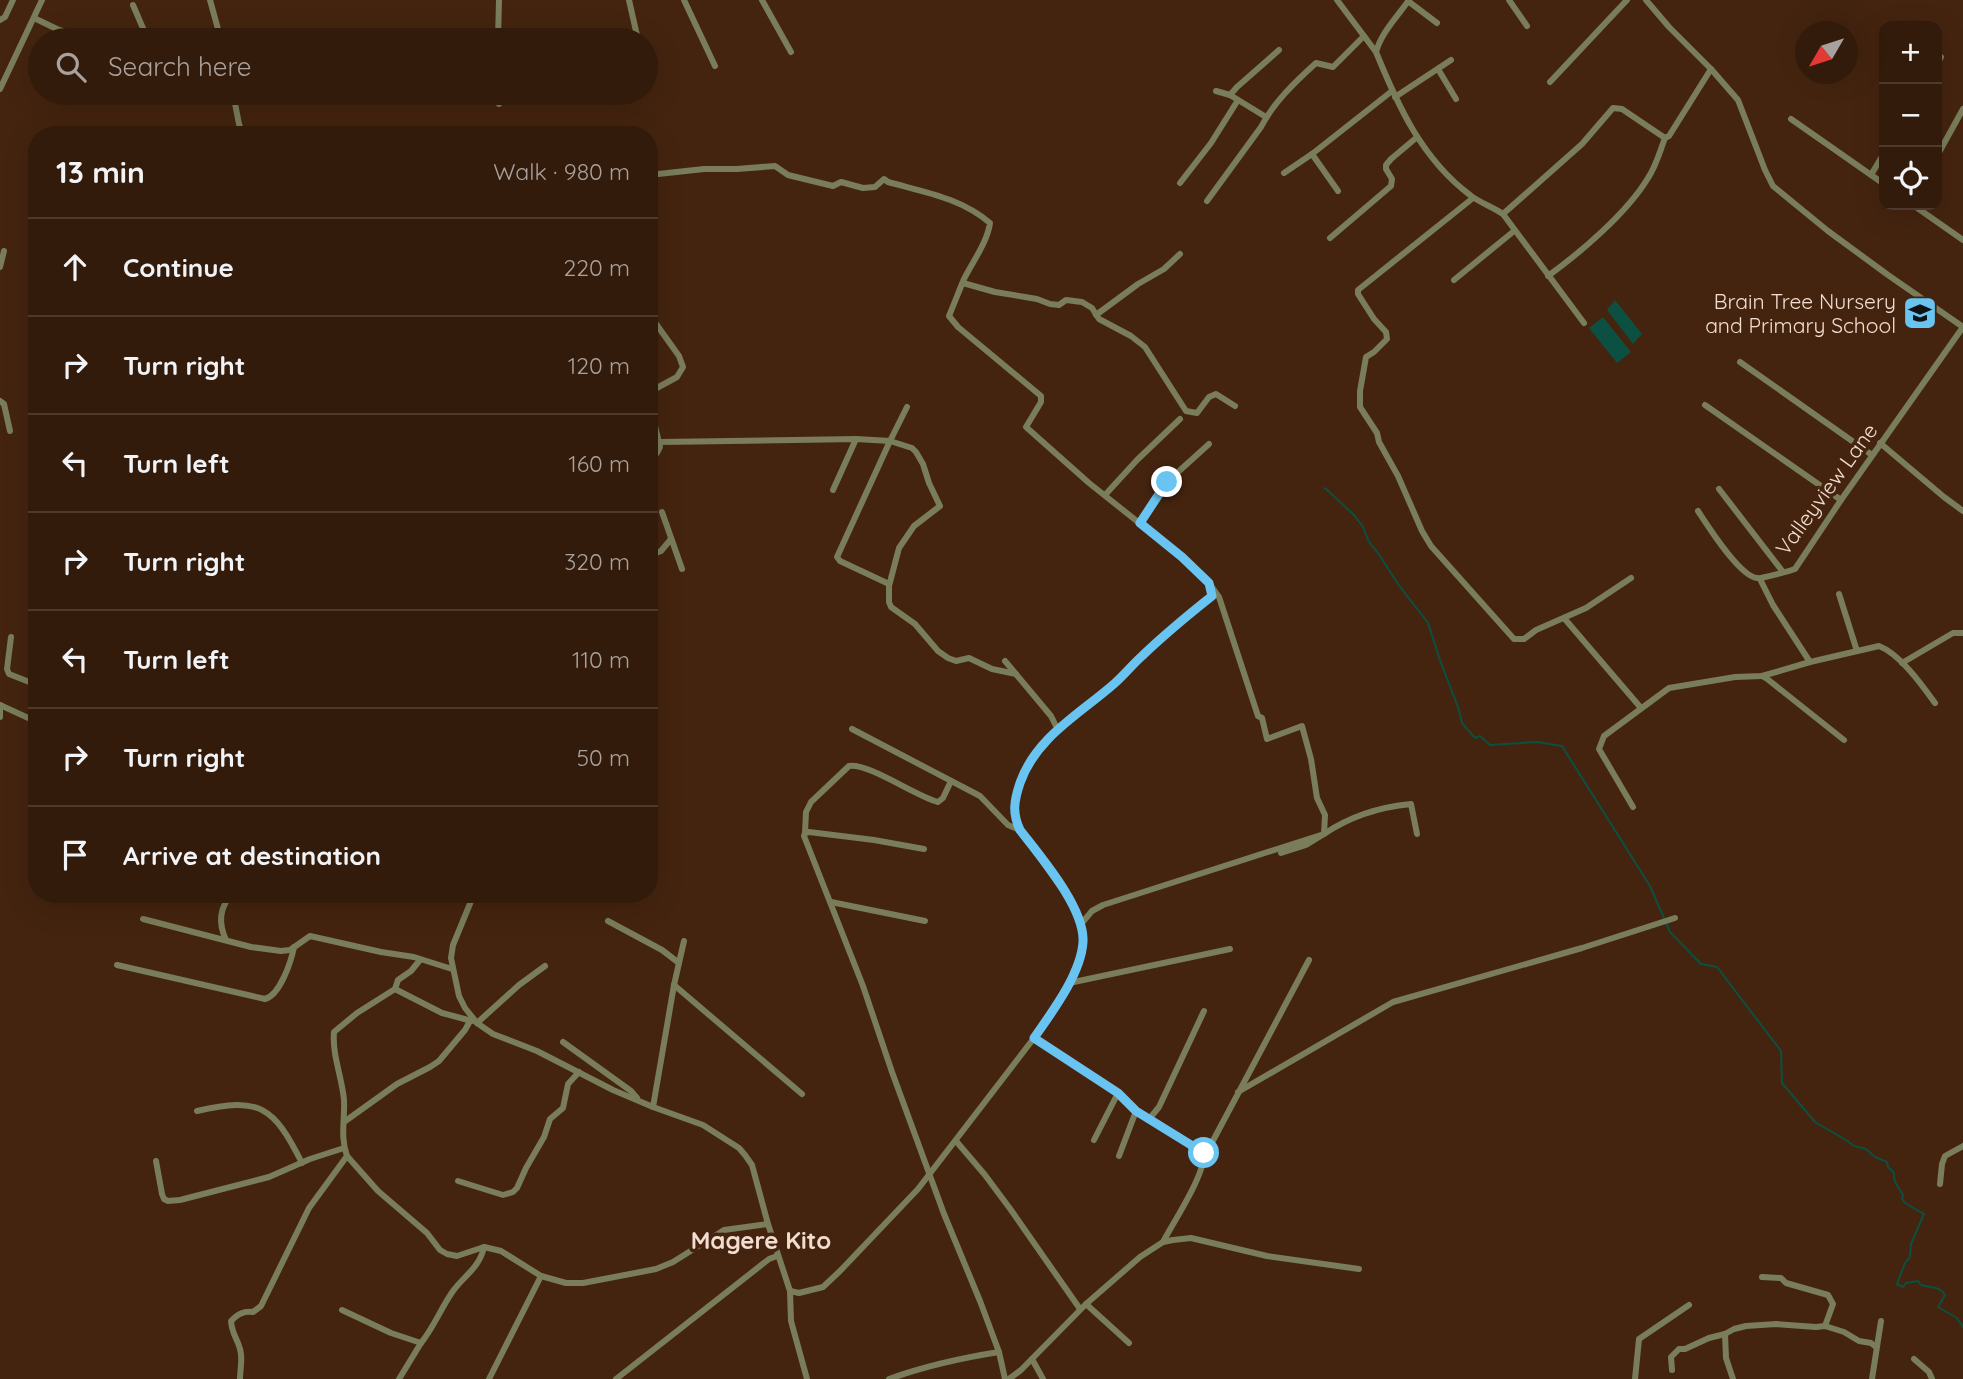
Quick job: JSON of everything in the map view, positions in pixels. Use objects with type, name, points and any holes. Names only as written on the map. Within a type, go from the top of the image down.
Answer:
[{"type":"street","points":[[0,20],[5,17],[13,0]]},
{"type":"street","points":[[29,28],[42,0]]},
{"type":"street","points":[[211,0],[218,28]]},
{"type":"street","points":[[498,28],[499,0]]},
{"type":"street","points":[[629,0],[635,28]]},
{"type":"street","points":[[684,0],[715,66]]},
{"type":"street","points":[[762,0],[791,52]]},
{"type":"street","points":[[1337,0],[1376,52],[1416,138],[1454,182],[1473,198],[1503,214],[1584,323]]},
{"type":"street","points":[[1509,0],[1527,26]]},
{"type":"street","points":[[1550,82],[1627,0]]},
{"type":"street","points":[[1646,0],[1741,105],[1773,186],[1838,239],[1963,327]]},
{"type":"street","points":[[1376,52],[1381,36],[1408,1],[1437,23]]},
{"type":"street","points":[[133,5],[143,28]]},
{"type":"street","points":[[34,18],[55,28]]},
{"type":"street","points":[[0,89],[28,31]]},
{"type":"street","points":[[1207,201],[1288,90],[1314,65],[1318,63],[1333,67],[1364,36]]},
{"type":"street","points":[[1230,95],[1279,50]]},
{"type":"street","points":[[1284,173],[1394,94],[1451,60]]},
{"type":"street","points":[[1438,69],[1455,99]]},
{"type":"street","points":[[1548,276],[1572,259],[1620,214],[1649,178],[1665,138],[1670,136],[1711,69]]},
{"type":"street","points":[[1216,90],[1230,95],[1266,117]]},
{"type":"street","points":[[1180,183],[1211,143],[1238,100]]},
{"type":"street","points":[[236,105],[241,126]]},
{"type":"street","points":[[1503,214],[1582,144],[1613,108],[1622,109],[1665,138]]},
{"type":"street","points":[[1942,147],[1963,109]]},
{"type":"street","points":[[1791,119],[1879,181]]},
{"type":"street","points":[[1330,238],[1391,186],[1392,179],[1386,169],[1388,161],[1416,138]]},
{"type":"street","points":[[1312,153],[1338,191]]},
{"type":"street","points":[[1871,175],[1879,161]]},
{"type":"street","points":[[658,174],[775,166],[788,176],[833,186],[841,182],[863,188],[875,187],[884,178],[888,182],[934,194],[977,211],[990,223],[988,236],[949,316],[958,327],[1041,396],[1041,402],[1026,428],[1182,557],[1209,583],[1258,716],[1262,718],[1267,739],[1302,726],[1317,798],[1325,815],[1324,834]]},
{"type":"street","points":[[1473,198],[1358,290],[1357,294],[1386,332],[1387,339],[1366,357],[1360,407],[1377,433],[1431,546],[1514,639],[1524,639],[1536,630],[1586,608],[1631,578]]},
{"type":"street","points":[[1920,210],[1963,240]]},
{"type":"street","points":[[1454,280],[1514,231]]},
{"type":"street","points":[[0,267],[4,251]]},
{"type":"street","points":[[1096,315],[1138,284],[1164,269],[1180,254]]},
{"type":"street","points":[[963,283],[1050,304],[1059,305],[1066,300],[1082,302],[1092,308],[1099,319],[1131,336],[1145,347],[1186,411],[1197,413],[1209,397],[1216,394],[1235,406]]},
{"type":"street","points":[[658,327],[679,356],[683,367],[677,377],[658,386]]},
{"type":"street","name":"Valleyview Lane","points":[[1760,579],[1795,569],[1840,500],[1963,327]]},
{"type":"street","points":[[1740,362],[1872,455]]},
{"type":"street","points":[[0,401],[4,404],[10,431]]},
{"type":"street","points":[[1705,405],[1840,500]]},
{"type":"street","points":[[890,584],[840,561],[837,557],[907,407]]},
{"type":"street","points":[[1105,495],[1180,418]]},
{"type":"street","points":[[658,437],[658,451]]},
{"type":"street","points":[[833,489],[856,439]]},
{"type":"street","points":[[660,442],[856,439],[891,441],[912,448],[923,464],[940,506],[914,526],[896,554],[888,593],[891,607],[915,624],[947,658],[969,658],[992,669],[1016,674]]},
{"type":"street","points":[[1881,443],[1963,511]]},
{"type":"street","points":[[1140,523],[1167,482],[1209,444]]},
{"type":"street","points":[[1719,489],[1783,572]]},
{"type":"street","points":[[1698,511],[1725,551],[1749,575],[1760,579],[1773,605],[1810,662]]},
{"type":"street","points":[[662,512],[682,569]]},
{"type":"street","points":[[658,553],[671,539]]},
{"type":"street","points":[[1839,594],[1857,651]]},
{"type":"street","points":[[790,1291],[799,1293],[812,1290],[823,1287],[832,1280],[918,1189],[1047,1019],[1069,982],[1081,953],[1083,937],[1072,903],[1015,820],[1016,797],[1026,768],[1043,743],[1114,684],[1141,656],[1215,597]]},
{"type":"street","points":[[1564,618],[1641,708]]},
{"type":"street","points":[[1902,663],[1953,634],[1963,632]]},
{"type":"street","points":[[10,637],[7,669],[9,674],[28,681]]},
{"type":"street","points":[[1633,807],[1599,749],[1604,736],[1669,688],[1735,677],[1762,676],[1879,646],[1902,663],[1935,703]]},
{"type":"street","points":[[1005,661],[1055,721],[1058,730]]},
{"type":"street","points":[[1762,676],[1844,740]]},
{"type":"street","points":[[0,717],[0,705],[28,718]]},
{"type":"street","points":[[852,729],[980,796],[1008,825],[1020,830]]},
{"type":"street","points":[[951,781],[943,798],[938,802],[856,765],[849,766],[811,802],[806,812],[804,836],[863,986],[944,1214],[981,1301],[1007,1379],[1032,1359],[1080,1309],[1140,1257],[1163,1242],[1191,1238],[1267,1256],[1359,1269]]},
{"type":"street","points":[[1281,853],[1306,845],[1336,825],[1380,810],[1411,804],[1417,834]]},
{"type":"street","points":[[805,833],[874,840],[924,849]]},
{"type":"street","points":[[1081,924],[1092,911],[1103,905],[1324,834]]},
{"type":"street","points":[[831,902],[925,921]]},
{"type":"street","points":[[211,936],[226,903]]},
{"type":"street","points":[[470,903],[453,945],[451,958],[459,996],[473,1022]]},
{"type":"street","points":[[1238,1092],[1393,1002],[1582,948],[1675,918]]},
{"type":"street","points":[[143,919],[251,947],[281,951],[287,951],[310,936],[414,957],[452,970]]},
{"type":"street","points":[[219,920],[226,940]]},
{"type":"street","points":[[608,921],[662,950],[679,963]]},
{"type":"street","points":[[653,1107],[684,941]]},
{"type":"street","points":[[117,965],[265,999],[272,997],[279,988],[294,947]]},
{"type":"street","points":[[1069,982],[1230,949]]},
{"type":"street","points":[[420,960],[398,980],[395,989],[357,1013],[334,1032],[334,1040],[344,1099],[342,1127],[346,1152],[372,1185],[427,1233],[440,1250],[457,1256],[484,1247],[501,1251],[541,1276],[574,1283],[656,1269],[673,1262],[724,1230],[768,1223]]},
{"type":"street","points":[[1204,1153],[1209,1149],[1309,960]]},
{"type":"street","points":[[344,1122],[397,1084],[430,1068],[473,1022],[545,966]]},
{"type":"street","points":[[674,985],[802,1094]]},
{"type":"street","points":[[395,989],[442,1013],[473,1022],[493,1034],[537,1051],[641,1102],[703,1125],[739,1148],[752,1165],[790,1291],[792,1321],[807,1379]]},
{"type":"street","points":[[1150,1118],[1160,1107],[1204,1011]]},
{"type":"street","points":[[1034,1038],[1118,1093],[1136,1111],[1204,1153]]},
{"type":"street","points":[[563,1042],[624,1086],[641,1102]]},
{"type":"street","points":[[458,1181],[503,1195],[513,1192],[544,1137],[550,1119],[563,1108],[568,1084],[579,1072]]},
{"type":"street","points":[[1094,1140],[1118,1093]]},
{"type":"street","points":[[197,1111],[227,1104],[262,1110],[275,1117],[302,1163]]},
{"type":"street","points":[[1119,1156],[1136,1111]]},
{"type":"street","points":[[956,1141],[1011,1210],[1080,1309]]},
{"type":"street","points":[[1940,1184],[1945,1156],[1963,1146]]},
{"type":"street","points":[[156,1161],[162,1194],[168,1201],[269,1177],[302,1163],[346,1152]]},
{"type":"street","points":[[240,1379],[242,1356],[232,1332],[231,1321],[246,1311],[253,1312],[261,1306],[309,1208],[346,1152]]},
{"type":"street","points":[[1163,1242],[1194,1185],[1204,1161],[1204,1153]]},
{"type":"street","points":[[399,1379],[453,1291],[482,1258],[484,1247]]},
{"type":"street","points":[[616,1379],[769,1259],[778,1256]]},
{"type":"street","points":[[489,1379],[541,1276]]},
{"type":"street","points":[[1762,1277],[1782,1278],[1786,1283],[1828,1295],[1833,1304],[1825,1326]]},
{"type":"street","points":[[1086,1304],[1129,1343]]},
{"type":"street","points":[[1635,1379],[1639,1339],[1689,1305]]},
{"type":"street","points":[[342,1310],[391,1333],[421,1343]]},
{"type":"street","points":[[1872,1379],[1881,1321]]},
{"type":"street","points":[[1672,1370],[1671,1357],[1678,1350],[1746,1326],[1825,1326],[1876,1347]]},
{"type":"street","points":[[1725,1335],[1726,1358],[1733,1379]]},
{"type":"street","points":[[889,1379],[922,1367],[999,1352]]},
{"type":"street","points":[[1032,1359],[1043,1379]]},
{"type":"street","points":[[1914,1359],[1929,1372],[1932,1379]]},
{"type":"water","points":[[1615,300],[1642,334],[1633,344],[1607,310]]},
{"type":"water","points":[[1603,317],[1631,352],[1617,363],[1589,328]]},
{"type":"waterway","points":[[1325,488],[1354,515],[1369,542],[1428,623],[1462,723],[1475,738],[1480,736],[1490,745],[1537,742],[1562,746],[1650,886],[1670,932],[1701,964],[1717,967],[1781,1051],[1782,1083],[1815,1122],[1887,1162],[1903,1195],[1902,1199],[1924,1214],[1911,1244],[1910,1257],[1897,1284],[1903,1287],[1906,1283],[1918,1281],[1921,1285],[1941,1290],[1945,1295],[1938,1307],[1957,1318],[1963,1327]]},
{"type":"place","name":"Brain Tree Nursery and Primary School","points":[[1920,313]]},
{"type":"district","name":"Magere Kito","points":[[761,1240]]},
{"type":"route","points":[[1167,482],[1140,523],[1198,571],[1209,583],[1212,596],[1043,743],[1026,768],[1014,809],[1020,830],[1072,903],[1083,937],[1081,953],[1065,991],[1034,1038],[1118,1093],[1136,1111],[1204,1153]]}]
